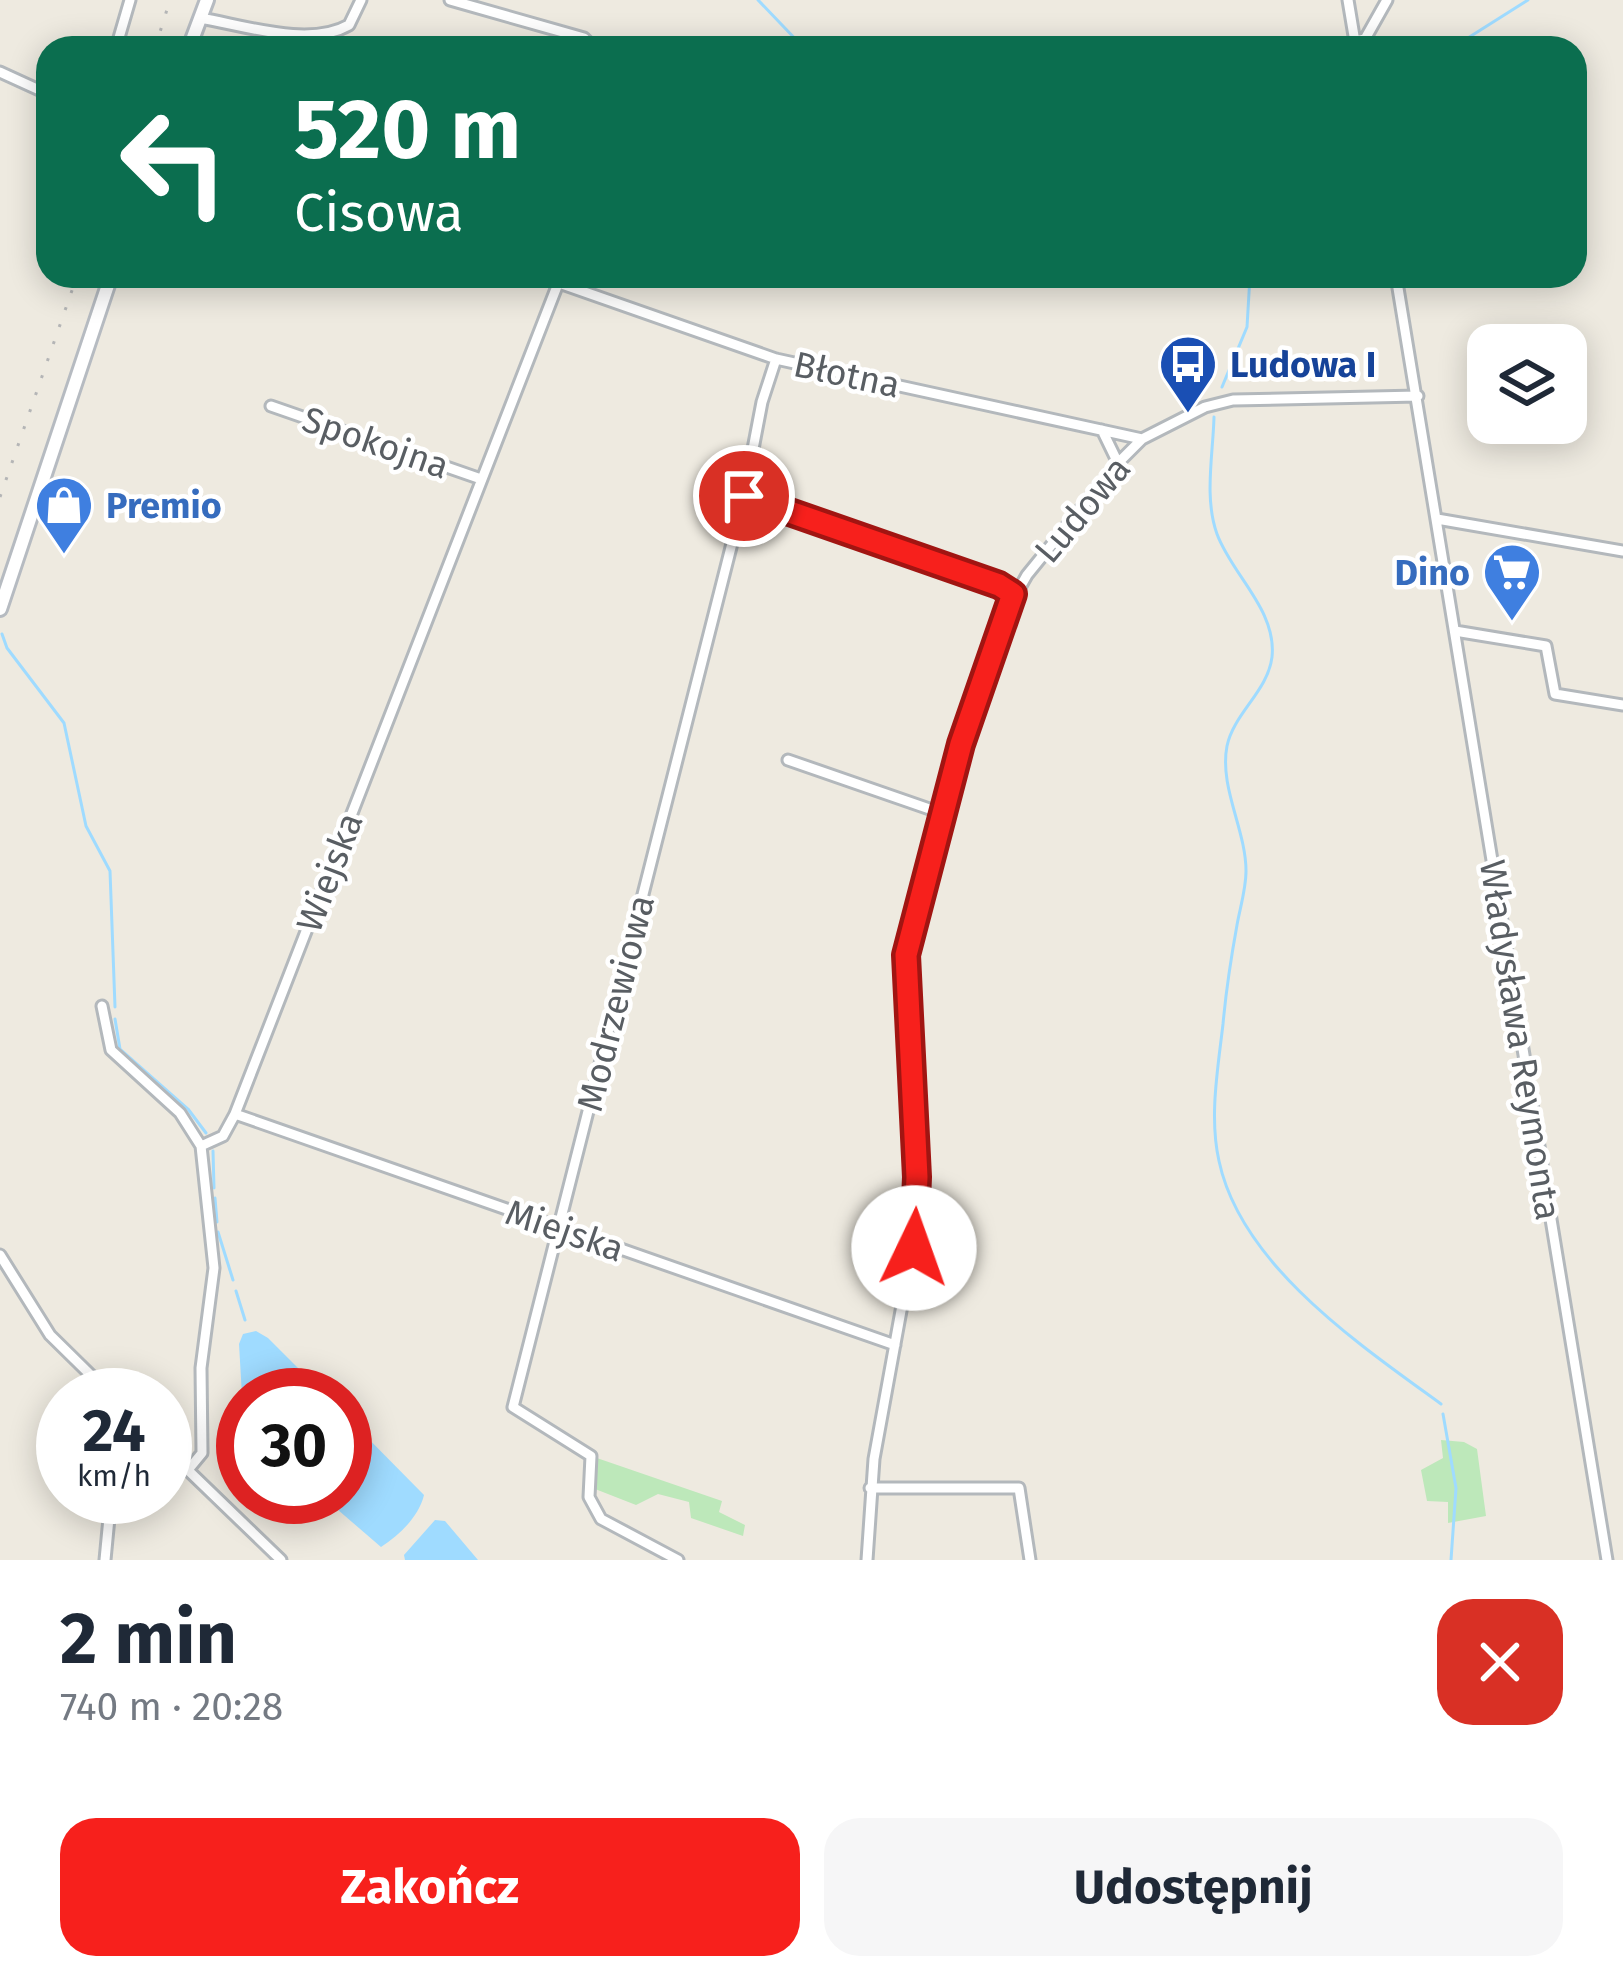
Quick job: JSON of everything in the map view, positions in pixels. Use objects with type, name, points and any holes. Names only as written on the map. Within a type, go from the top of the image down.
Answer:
[{"type":"main road","points":[[193,36],[206,0]]},
{"type":"main road","points":[[0,610],[107,288]]},
{"type":"street","points":[[120,36],[130,0]]},
{"type":"street","points":[[200,18],[297,33],[329,32],[349,25],[362,0]]},
{"type":"street","points":[[450,0],[577,36]]},
{"type":"street","points":[[1348,0],[1354,36]]},
{"type":"street","points":[[1367,36],[1387,0]]},
{"type":"street","points":[[0,72],[36,88]]},
{"type":"street","name":"Wiejska","points":[[201,1146],[224,1136],[235,1114],[556,288]]},
{"type":"street","name":"Błotna","points":[[584,288],[776,359],[1142,439]]},
{"type":"street","name":"Władysława Reymonta","points":[[1398,288],[1607,1560]]},
{"type":"street","name":"Modrzewiowa","points":[[678,1560],[601,1519],[589,1497],[591,1456],[513,1407],[776,359]]},
{"type":"street","name":"Ludowa","points":[[867,1560],[870,1488],[917,1222],[906,955],[941,813],[994,640],[1013,594],[1142,439],[1205,407],[1233,400],[1418,396]]},
{"type":"street","name":"Spokojna","points":[[271,406],[481,478]]},
{"type":"street","points":[[1102,430],[1118,463]]},
{"type":"street","points":[[744,496],[999,585],[1013,594]]},
{"type":"street","points":[[1437,519],[1623,550]]},
{"type":"street","points":[[1455,631],[1546,646],[1555,694],[1623,705]]},
{"type":"street","points":[[788,760],[941,813]]},
{"type":"street","points":[[102,1006],[111,1050],[180,1113],[201,1146],[214,1268],[201,1368],[204,1439],[202,1453],[192,1466]]},
{"type":"street","name":"Miejska","points":[[235,1114],[895,1345]]},
{"type":"street","points":[[0,1255],[50,1335],[84,1368]]},
{"type":"street","points":[[192,1475],[281,1560]]},
{"type":"street","points":[[870,1488],[1019,1488],[1030,1560]]},
{"type":"street","points":[[105,1560],[108,1524]]},
{"type":"green space","points":[[1441,1440],[1464,1442],[1477,1449],[1486,1516],[1448,1523],[1448,1502],[1427,1501],[1421,1470],[1443,1458]]},
{"type":"green space","points":[[591,1456],[722,1501],[719,1512],[745,1525],[743,1536],[691,1518],[689,1502],[658,1494],[636,1505],[590,1487]]},
{"type":"water","points":[[256,1331],[268,1338],[298,1368],[240,1368],[243,1334]]},
{"type":"water","points":[[372,1442],[424,1495],[408,1524],[381,1547],[354,1524],[372,1524]]},
{"type":"water","points":[[435,1520],[445,1521],[478,1560],[405,1560],[404,1555]]},
{"type":"waterway","points":[[758,0],[792,36]]},
{"type":"waterway","points":[[1471,36],[1528,0]]},
{"type":"waterway","points":[[1222,387],[1247,327],[1249,288]]},
{"type":"waterway","points":[[1214,417],[1213,520],[1224,549],[1261,608],[1272,640],[1264,681],[1227,746],[1227,777],[1246,871],[1217,1075],[1219,1161],[1232,1199],[1278,1268],[1341,1329],[1441,1404]]},
{"type":"waterway","points":[[2,634],[7,648],[64,723],[86,826],[110,871],[115,1007]]},
{"type":"waterway","points":[[115,1019],[120,1049],[188,1109],[206,1133]]},
{"type":"waterway","points":[[213,1151],[214,1188]]},
{"type":"waterway","points":[[215,1198],[217,1222]]},
{"type":"waterway","points":[[218,1232],[233,1280]]},
{"type":"waterway","points":[[236,1291],[245,1320]]},
{"type":"waterway","points":[[1443,1414],[1456,1488],[1451,1560]]},
{"type":"railway","points":[[159,36],[170,0]]},
{"type":"railway","points":[[0,497],[73,288]]},
{"type":"place","name":"Ludowa I","points":[[1188,415]]},
{"type":"place","name":"Premio","points":[[64,556]]},
{"type":"place","name":"Dino","points":[[1512,623]]},
{"type":"route","points":[[744,496],[999,585],[1013,594],[961,744],[909,932],[904,978],[917,1177],[914,1248]]}]
